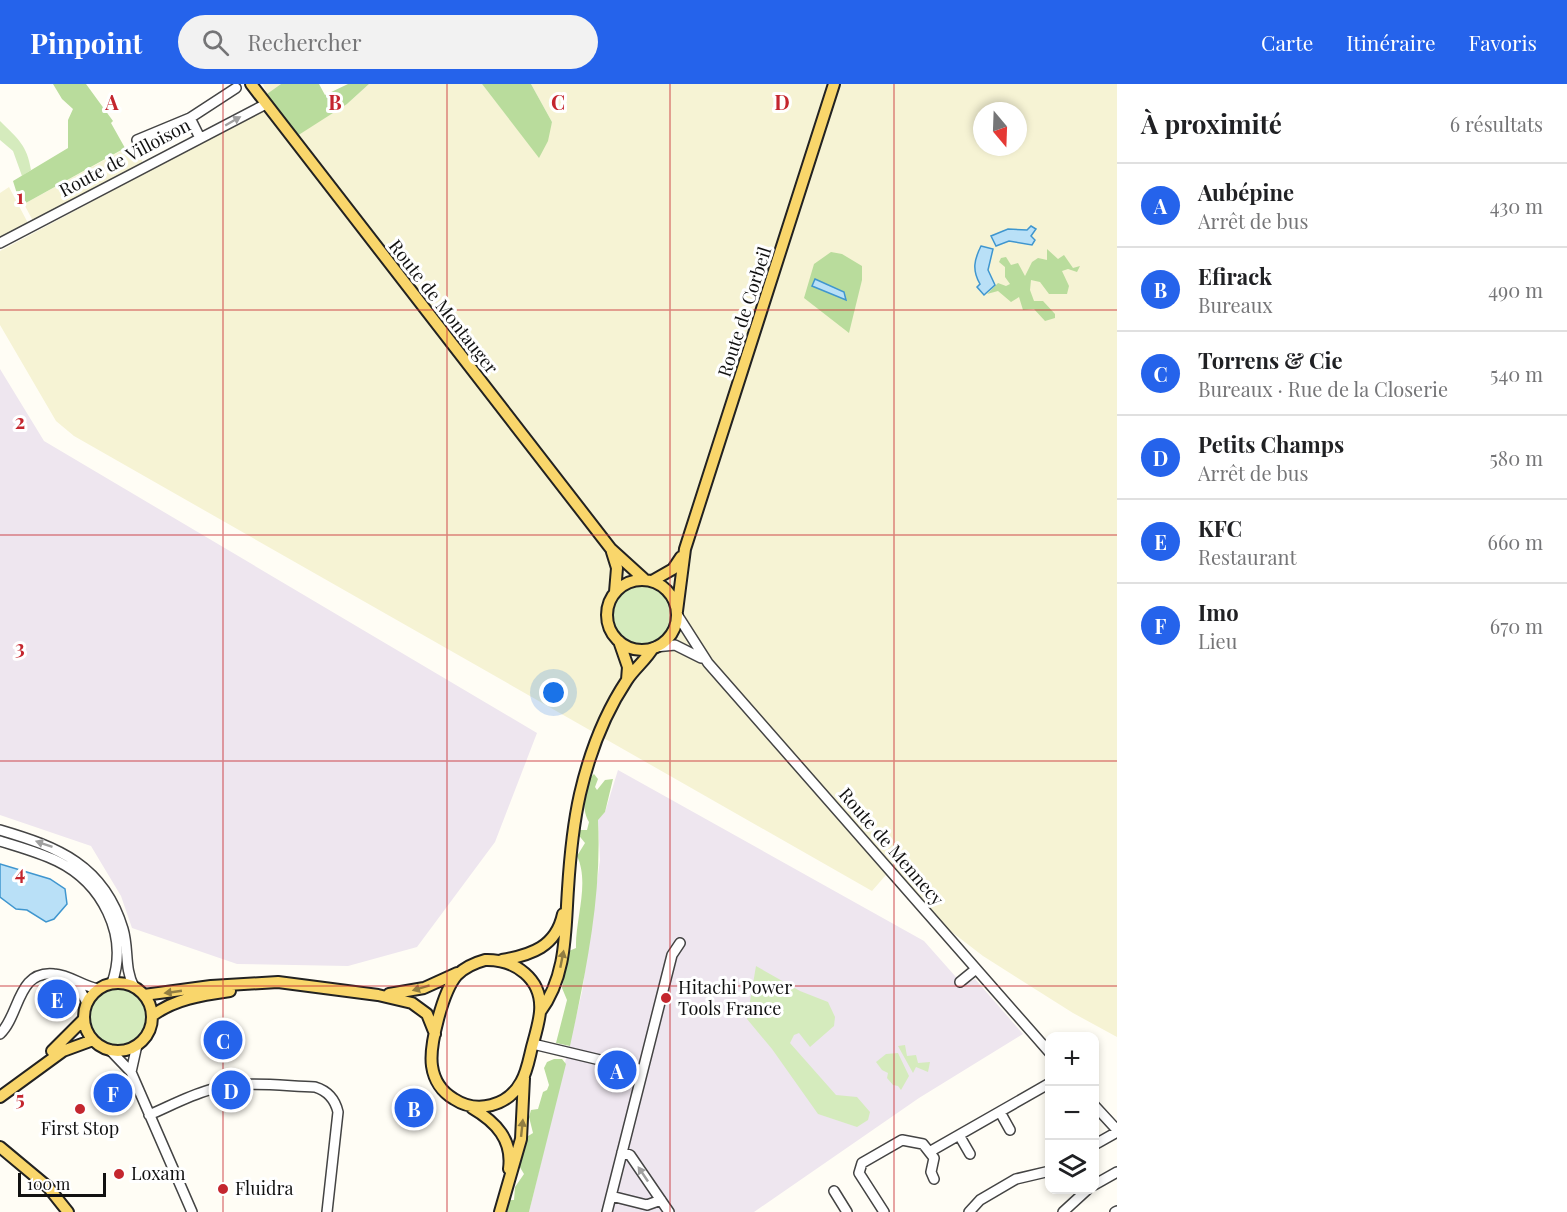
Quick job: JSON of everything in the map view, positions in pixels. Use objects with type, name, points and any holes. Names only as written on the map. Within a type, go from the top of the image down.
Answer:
[{"type":"main road","name":"Route de Montauger","points":[[251,84],[611,549],[648,580]]},
{"type":"main road","name":"Route de Corbeil","points":[[678,613],[685,549],[834,84]]},
{"type":"main road","name":"Route de Montauger","points":[[611,549],[617,568],[615,592]]},
{"type":"main road","name":"Route de Corbeil","points":[[648,580],[673,569],[685,549]]},
{"type":"main road","points":[[469,1106],[489,1106],[503,1101],[518,1087],[524,1076],[540,1012],[558,975],[566,932],[574,827],[580,792],[593,750],[627,681],[654,648],[669,638],[678,613],[669,592],[648,580],[631,581],[615,592],[607,614],[610,628],[619,641],[628,667],[627,681]]},
{"type":"main road","points":[[619,641],[631,648],[654,648]]},
{"type":"main road","points":[[378,995],[413,991],[476,962],[528,956],[543,947],[556,933],[567,901]]},
{"type":"main road","points":[[502,960],[518,968],[530,979],[538,995],[540,1012]]},
{"type":"main road","points":[[462,970],[447,992],[432,1058],[438,1082],[452,1098],[492,1121],[504,1137],[509,1155],[509,1178]]},
{"type":"main road","points":[[0,1095],[64,1042],[84,1019],[87,1003],[98,989],[112,983],[134,987],[144,995],[152,1016],[150,1027],[137,1045],[119,1050],[110,1050],[93,1040],[84,1019]]},
{"type":"main road","points":[[144,995],[244,983],[286,983],[378,995],[418,1006],[427,1014],[436,1037]]},
{"type":"main road","points":[[152,1016],[173,1003],[214,994],[245,989],[311,987]]},
{"type":"main road","points":[[0,1095],[63,1051],[93,1040]]},
{"type":"main road","points":[[500,1212],[522,1131],[524,1076]]},
{"type":"main road","points":[[0,1147],[48,1187],[68,1212]]},
{"type":"street","points":[[137,140],[190,118],[236,88]]},
{"type":"street","name":"Route de Villoison","points":[[0,243],[266,104]]},
{"type":"street","points":[[190,118],[200,138]]},
{"type":"street","name":"Route de Mennecy","points":[[678,613],[708,663],[1045,1047]]},
{"type":"street","name":"Route de Mennecy","points":[[654,648],[668,645],[684,648],[708,663]]},
{"type":"street","points":[[0,830],[53,847],[84,866],[96,880],[117,914],[123,932],[126,969],[134,987]]},
{"type":"street","points":[[0,841],[37,852],[59,862],[88,884],[102,902],[117,936],[119,963],[112,983]]},
{"type":"street","points":[[607,1212],[672,955],[680,943]]},
{"type":"street","points":[[960,982],[975,969]]},
{"type":"street","points":[[0,1034],[8,1025],[24,988],[32,979],[44,974],[55,974],[78,984],[98,989]]},
{"type":"street","points":[[78,984],[87,1003]]},
{"type":"street","points":[[533,1044],[642,1070]]},
{"type":"street","points":[[131,1072],[137,1045]]},
{"type":"street","points":[[110,1050],[131,1072],[192,1212]]},
{"type":"street","points":[[149,1115],[208,1090],[224,1086],[305,1087],[325,1090],[334,1100],[338,1112],[327,1212]]},
{"type":"street","points":[[931,1151],[1045,1086]]},
{"type":"street","points":[[1099,1109],[1117,1131],[1099,1142]]},
{"type":"street","points":[[1000,1112],[1010,1130]]},
{"type":"street","points":[[958,1135],[970,1155]]},
{"type":"street","points":[[884,1212],[861,1179],[859,1168],[862,1163],[902,1140],[923,1144],[931,1151],[934,1158],[931,1172],[934,1179]]},
{"type":"street","points":[[622,1152],[630,1155],[669,1212]]},
{"type":"street","points":[[969,1212],[980,1200],[1016,1179],[1045,1172]]},
{"type":"street","points":[[1099,1183],[1117,1172]]},
{"type":"street","points":[[834,1191],[847,1212]]},
{"type":"street","points":[[1064,1212],[1083,1194]]},
{"type":"street","points":[[611,1196],[647,1205],[661,1200]]},
{"type":"shaded area","points":[[263,84],[281,84],[268,94],[347,104],[369,84],[482,84],[539,157],[552,122],[531,84],[1117,84],[1117,1037],[1073,1013],[983,956],[944,926],[892,868],[872,891],[74,436],[56,421],[0,325],[0,251],[259,112],[267,94]]},
{"type":"shaded area","points":[[135,143],[143,163],[33,221],[24,204]]},
{"type":"shaded area","points":[[9,187],[29,225],[0,240],[0,193]]},
{"type":"shaded area","points":[[0,369],[44,441],[537,733],[495,842],[417,947],[348,966],[237,964],[132,928],[121,896],[91,846],[0,815]]},
{"type":"shaded area","points":[[618,770],[924,941],[963,985],[975,979],[1023,1034],[919,1098],[754,1212],[529,1212],[582,992],[600,860],[598,819],[605,812]]},
{"type":"green space","points":[[53,84],[86,84],[113,121],[111,123],[125,148],[24,204],[18,197],[13,181],[68,148],[68,120],[73,109],[62,99]]},
{"type":"green space","points":[[281,84],[319,84],[325,95],[348,84],[369,84],[347,104],[297,136],[267,94]]},
{"type":"green space","points":[[482,84],[531,84],[552,122],[548,141],[539,158]]},
{"type":"green space","points":[[0,121],[17,138],[27,154],[31,170],[22,176],[13,151],[0,140]]},
{"type":"green space","points":[[1047,249],[1058,259],[1064,255],[1073,268],[1080,266],[1077,272],[1068,269],[1062,271],[1069,286],[1067,294],[1049,294],[1040,282],[1031,280],[1030,290],[1034,301],[1043,301],[1055,314],[1055,318],[1045,321],[1034,309],[1023,310],[1019,297],[1011,302],[998,291],[987,294],[998,283],[1006,286],[1010,284],[1005,277],[1005,267],[999,262],[1001,258],[1006,257],[1011,265],[1018,263],[1025,276],[1032,262],[1038,258],[1047,260]]},
{"type":"green space","points":[[831,252],[842,254],[862,266],[862,280],[849,333],[804,298],[814,264]]},
{"type":"green space","points":[[642,585],[659,590],[667,598],[672,615],[667,632],[659,640],[642,645],[625,640],[617,632],[612,615],[617,598],[625,590]]},
{"type":"green space","points":[[594,774],[598,779],[595,787],[597,790],[605,780],[613,779],[605,812],[598,820],[598,877],[592,933],[570,1046],[556,1043],[567,1000],[562,988],[569,951],[576,948],[581,902],[582,878],[577,856],[585,843],[577,833],[579,830],[587,830],[589,822],[586,817],[584,797],[587,784]]},
{"type":"green space","points":[[756,966],[800,991],[828,1002],[835,1017],[834,1026],[810,1047],[799,1033],[794,1035],[790,1043],[836,1095],[857,1097],[870,1112],[868,1120],[857,1127],[818,1114],[772,1049],[747,1019]]},
{"type":"green space","points":[[117,988],[128,990],[138,996],[144,1006],[146,1017],[144,1028],[138,1038],[128,1044],[117,1046],[106,1044],[96,1038],[90,1028],[88,1017],[90,1006],[96,996],[106,990]]},
{"type":"green space","points":[[905,1045],[907,1056],[916,1055],[918,1063],[930,1062],[928,1072],[916,1067],[913,1073],[898,1046]]},
{"type":"green space","points":[[898,1053],[909,1076],[901,1090],[898,1086],[893,1085],[887,1078],[888,1073],[882,1070],[876,1062],[886,1054]]},
{"type":"green space","points":[[562,1059],[566,1064],[529,1212],[507,1212],[509,1200],[514,1200],[515,1187],[524,1174],[518,1164],[525,1138],[533,1133],[529,1117],[531,1110],[538,1109],[543,1092],[547,1090],[549,1085],[544,1068],[547,1062]]},
{"type":"water","points":[[1031,226],[1036,229],[1031,236],[1035,240],[1032,245],[1009,241],[996,246],[991,236],[1008,229],[1027,230]]},
{"type":"water","points":[[981,246],[993,249],[988,270],[995,285],[984,295],[977,287],[980,284],[975,270],[975,260]]},
{"type":"water","points":[[815,279],[844,292],[846,300],[812,286]]},
{"type":"water","points":[[0,864],[50,879],[65,889],[67,904],[54,919],[46,922],[27,910],[16,909],[0,897]]},
{"type":"place","name":"Hitachi Power Tools France","points":[[666,998]]},
{"type":"place","name":"KFC","points":[[57,999]]},
{"type":"place","name":"Torrens & Cie","points":[[223,1040]]},
{"type":"place","name":"Aubépine","points":[[617,1070]]},
{"type":"place","name":"Petits Champs","points":[[231,1090]]},
{"type":"place","name":"Imo","points":[[113,1093]]},
{"type":"place","name":"Efirack","points":[[414,1108]]},
{"type":"place","name":"First Stop","points":[[80,1109]]},
{"type":"place","name":"Loxam","points":[[119,1174]]},
{"type":"place","name":"Fluidra","points":[[223,1189]]}]
